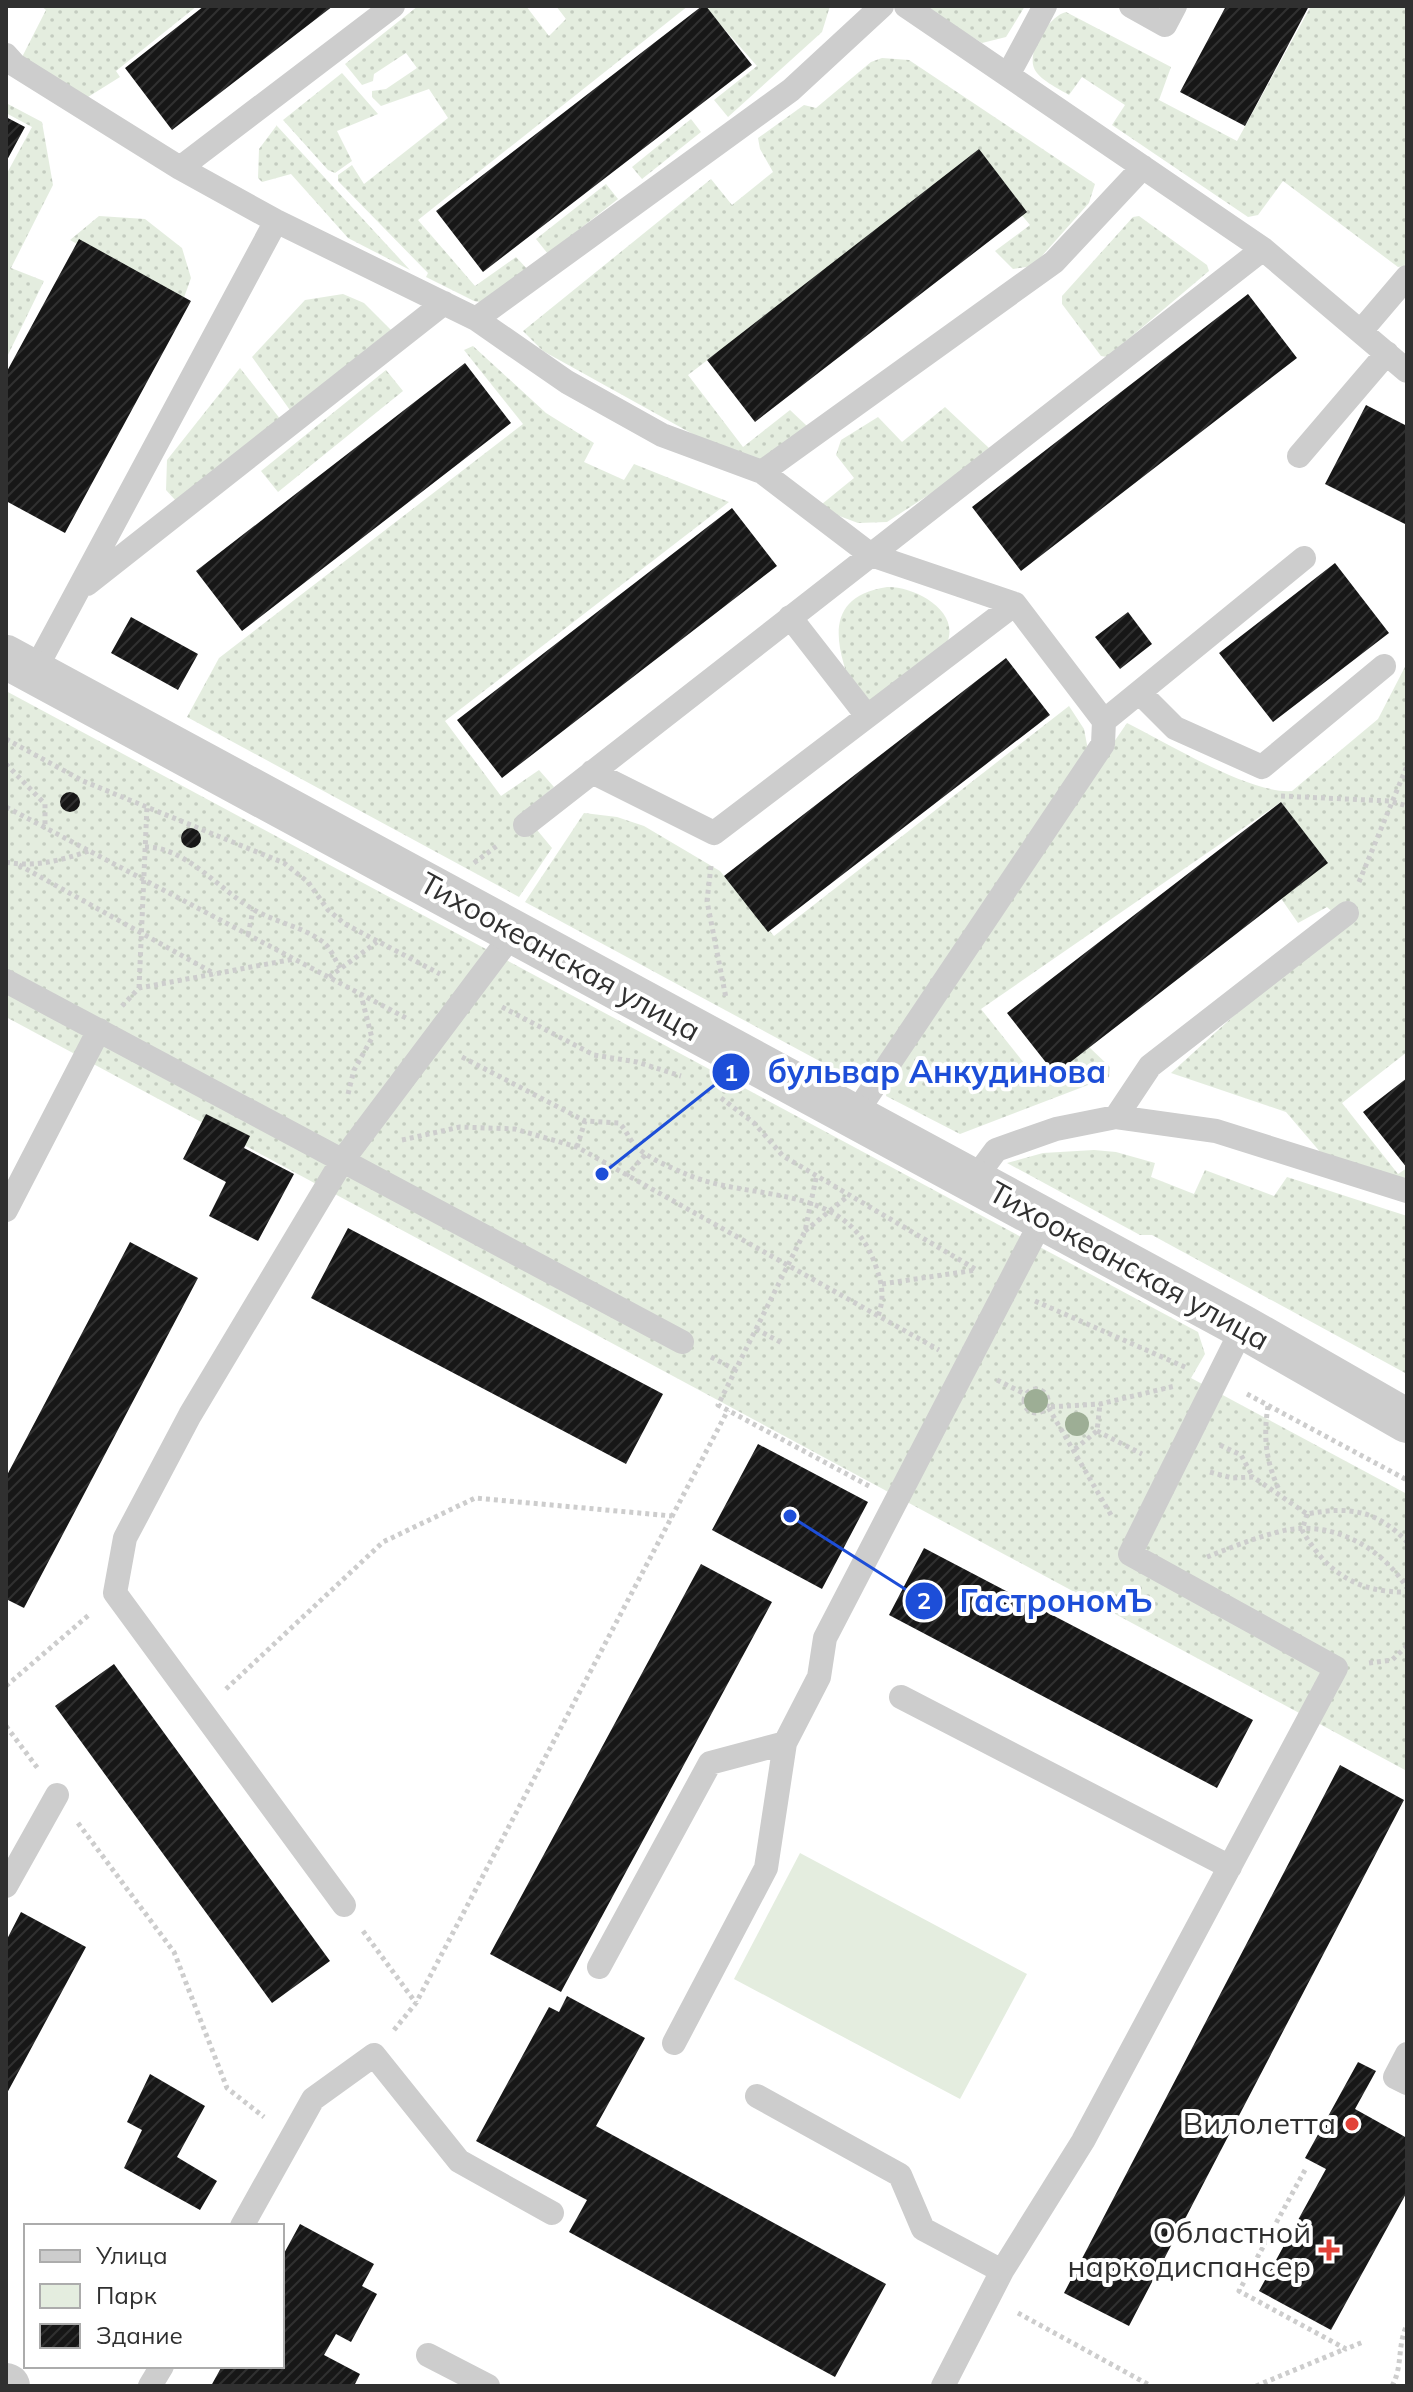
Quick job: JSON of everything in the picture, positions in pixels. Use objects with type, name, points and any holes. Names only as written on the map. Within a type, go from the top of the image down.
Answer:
[{"type":"street","name":"Тихоокеанская улица","points":[[20,665],[1243,1327],[1407,1421]]},
{"type":"lane","points":[[180,168],[393,6]]},
{"type":"lane","points":[[476,319],[791,90],[882,6]]},
{"type":"lane","points":[[906,6],[1263,249],[1407,371]]},
{"type":"lane","points":[[1008,75],[1045,6]]},
{"type":"lane","points":[[1131,6],[1165,25],[1175,6]]},
{"type":"lane","points":[[6,55],[15,65],[180,168],[276,221],[476,319],[567,382],[662,435],[762,472],[871,555],[1015,604],[1104,721],[1103,744],[854,1116]]},
{"type":"lane","points":[[762,472],[1054,262],[1143,167]]},
{"type":"lane","points":[[20,665],[78,591],[276,221]]},
{"type":"lane","points":[[525,825],[1263,249]]},
{"type":"lane","points":[[1361,331],[1407,277]]},
{"type":"lane","points":[[78,591],[444,303]]},
{"type":"lane","points":[[1299,456],[1387,353]]},
{"type":"lane","points":[[1104,721],[1141,694],[1304,558]]},
{"type":"lane","points":[[592,772],[714,833],[1015,604]]},
{"type":"lane","points":[[790,617],[867,716]]},
{"type":"lane","points":[[1141,694],[1175,728],[1262,767],[1384,666]]},
{"type":"lane","points":[[1116,1117],[1150,1066],[1347,913]]},
{"type":"lane","points":[[344,1905],[115,1593],[125,1538],[182,1429],[342,1161],[514,932]]},
{"type":"lane","points":[[6,981],[682,1342]]},
{"type":"lane","points":[[6,1210],[99,1030]]},
{"type":"lane","points":[[973,1181],[996,1150],[1056,1129],[1116,1117],[1216,1131],[1407,1191]]},
{"type":"lane","points":[[674,2043],[766,1868],[785,1743],[819,1677],[825,1638],[1043,1218]]},
{"type":"lane","points":[[943,2386],[1002,2271],[1083,2141],[1336,1668],[1130,1554],[1243,1327]]},
{"type":"lane","points":[[901,1697],[1230,1867]]},
{"type":"lane","points":[[599,1967],[710,1763],[785,1743]]},
{"type":"lane","points":[[6,1886],[57,1795]]},
{"type":"lane","points":[[1407,2054],[1395,2077],[1407,2083]]},
{"type":"lane","points":[[243,2224],[313,2099],[374,2055],[459,2161],[552,2213]]},
{"type":"lane","points":[[757,2096],[900,2175],[923,2229],[1002,2271]]},
{"type":"lane","points":[[428,2355],[488,2386]]},
{"type":"lane","points":[[150,2386],[161,2368]]},
{"type":"path","points":[[6,739],[83,781],[284,863],[308,882],[336,917],[377,942],[454,981]]},
{"type":"path","points":[[6,764],[45,804],[45,827]]},
{"type":"path","points":[[1347,913],[1407,766]]},
{"type":"path","points":[[147,805],[139,988],[295,959]]},
{"type":"path","points":[[6,807],[421,1025]]},
{"type":"path","points":[[714,833],[707,901],[728,1006]]},
{"type":"path","points":[[145,847],[158,846],[178,856],[253,910],[310,934],[327,945],[340,968]]},
{"type":"path","points":[[19,865],[59,861],[90,851]]},
{"type":"path","points":[[6,862],[19,865],[215,974]]},
{"type":"path","points":[[248,935],[253,910]]},
{"type":"path","points":[[328,977],[377,942]]},
{"type":"path","points":[[348,1098],[354,1070],[372,1038],[361,995]]},
{"type":"path","points":[[487,999],[594,1055],[637,1062],[693,1082]]},
{"type":"path","points":[[449,1050],[585,1121],[619,1123],[634,1144],[688,1175],[729,1187],[771,1191],[828,1211],[855,1230],[872,1255],[882,1284],[883,1302],[878,1316]]},
{"type":"path","points":[[718,1096],[754,1123],[783,1156],[987,1276]]},
{"type":"path","points":[[577,1147],[585,1121]]},
{"type":"path","points":[[400,1141],[460,1127],[515,1129],[577,1147],[787,1268],[945,1353]]},
{"type":"path","points":[[626,1176],[647,1153]]},
{"type":"path","points":[[816,1178],[805,1231],[718,1405],[894,1500]]},
{"type":"path","points":[[805,1231],[848,1196]]},
{"type":"path","points":[[882,1284],[976,1270]]},
{"type":"path","points":[[1023,1296],[1191,1370]]},
{"type":"path","points":[[756,1329],[782,1343]]},
{"type":"path","points":[[992,1378],[1025,1394]]},
{"type":"path","points":[[1115,1522],[1048,1407],[1048,1397],[1042,1390],[1032,1389],[1025,1394],[1024,1405],[1030,1413],[1040,1413],[1048,1407],[1100,1404],[1184,1384]]},
{"type":"path","points":[[1234,1387],[1407,1480]]},
{"type":"path","points":[[1075,1449],[1097,1431],[1100,1404]]},
{"type":"path","points":[[1268,1405],[1263,1435],[1268,1465],[1280,1493]]},
{"type":"path","points":[[374,2055],[416,2003],[728,1410]]},
{"type":"path","points":[[1097,1431],[1147,1457]]},
{"type":"path","points":[[1212,1441],[1241,1455],[1253,1477],[1307,1514],[1336,1509],[1369,1512],[1393,1527],[1407,1542]]},
{"type":"path","points":[[1198,1468],[1232,1478],[1253,1477]]},
{"type":"path","points":[[202,1712],[383,1542],[475,1498],[672,1516]]},
{"type":"path","points":[[1207,1557],[1281,1530],[1302,1530],[1354,1538],[1376,1551],[1395,1570],[1407,1590],[1383,1592],[1357,1586],[1334,1572],[1315,1553],[1302,1530],[1307,1514]]},
{"type":"path","points":[[6,1686],[115,1593]]},
{"type":"path","points":[[1392,1660],[1407,1646]]},
{"type":"path","points":[[6,1726],[174,1952],[227,2088],[292,2139]]},
{"type":"path","points":[[344,1905],[416,2003]]},
{"type":"path","points":[[1305,2170],[1239,2291],[1346,2349]]},
{"type":"path","points":[[989,2297],[1151,2386]]},
{"type":"path","points":[[1392,2386],[1398,2376],[1401,2336],[1407,2325]]},
{"type":"path","points":[[1256,2386],[1363,2342]]},
{"type":"green space","points":[[41,6],[197,6],[116,71],[120,77],[88,97],[21,59],[46,10]]},
{"type":"green space","points":[[418,6],[526,6],[549,36],[566,19],[556,6],[688,6],[418,220],[475,286],[516,257],[529,271],[485,303],[474,301],[426,277],[428,273],[338,181],[338,175],[352,165],[364,184],[448,118],[429,89],[381,106],[372,97],[372,91],[386,89],[417,68],[406,53],[374,74],[373,81],[362,85],[345,64]]},
{"type":"green space","points":[[704,6],[830,6],[822,32],[728,117],[714,100],[757,66]]},
{"type":"green space","points":[[922,6],[1025,6],[1006,37],[982,43]]},
{"type":"green space","points":[[1311,6],[1407,6],[1407,261],[1404,266],[1398,267],[1283,181],[1258,215],[1248,217],[1112,125],[1125,105],[1082,77],[1069,95],[1044,80],[1034,68],[1034,53],[1041,35],[1053,20],[1066,12],[1171,67],[1159,100],[1237,141]]},
{"type":"green space","points":[[882,58],[909,60],[1095,184],[1089,203],[1033,266],[1013,269],[995,251],[1030,225],[972,156],[688,375],[743,447],[790,410],[807,426],[754,468],[543,351],[523,331],[711,179],[732,205],[773,172],[760,149],[758,138],[804,105],[816,108],[871,62]]},
{"type":"green space","points":[[342,73],[378,114],[337,131],[352,161],[335,173],[328,170],[283,120]]},
{"type":"green space","points":[[6,103],[42,122],[53,185],[11,268],[44,281],[6,359],[6,175],[32,127],[6,113]]},
{"type":"green space","points":[[691,119],[701,132],[642,179],[632,167]]},
{"type":"green space","points":[[277,125],[410,270],[348,238],[291,174],[262,182],[258,178],[259,149]]},
{"type":"green space","points":[[606,184],[618,199],[548,254],[536,239]]},
{"type":"green space","points":[[99,216],[145,219],[182,248],[191,278],[182,303],[70,240]]},
{"type":"green space","points":[[1139,216],[1207,265],[1209,271],[1107,357],[1101,356],[1062,304],[1062,296],[1133,217]]},
{"type":"green space","points":[[343,294],[364,303],[391,330],[292,413],[252,357],[305,300]]},
{"type":"green space","points":[[473,346],[546,413],[594,443],[584,462],[624,480],[634,464],[729,502],[445,721],[501,796],[539,770],[554,787],[523,813],[552,848],[519,897],[187,717],[219,658],[523,424],[464,350]]},
{"type":"green space","points":[[240,368],[281,420],[177,502],[166,490],[167,460]]},
{"type":"green space","points":[[386,370],[403,391],[278,492],[261,471]]},
{"type":"green space","points":[[945,407],[989,448],[944,485],[887,522],[858,523],[826,511],[822,504],[854,478],[836,455],[841,440],[878,417],[902,442]]},
{"type":"green space","points":[[887,587],[909,591],[932,602],[947,620],[950,631],[947,643],[871,701],[854,693],[839,643],[839,628],[851,602],[866,593]]},
{"type":"green space","points":[[1407,663],[1407,1052],[1342,1103],[1398,1174],[1407,1168],[1407,1188],[1327,1160],[1286,1112],[1171,1073],[1340,919],[1327,907],[1298,923],[1280,897],[1325,861],[1281,802],[981,1009],[1036,1078],[1089,1047],[1110,1067],[1109,1077],[960,1134],[886,1096],[890,1067],[1127,723],[1232,776],[1274,790],[1292,791],[1378,719]]},
{"type":"green space","points":[[6,691],[1198,1332],[1205,1354],[1191,1378],[1407,1494],[1405,1770],[6,1017]]},
{"type":"green space","points":[[1069,706],[1084,729],[1088,750],[879,1061],[851,1078],[525,902],[584,813],[617,817],[644,826],[720,871],[774,936]]},
{"type":"green space","points":[[1116,1152],[1155,1163],[1151,1177],[1194,1194],[1205,1170],[1274,1196],[1287,1177],[1407,1216],[1407,1374],[1152,1235],[1140,1235],[1007,1163],[1043,1153]]},
{"type":"green space","points":[[800,1853],[1027,1974],[960,2099],[734,1979]]},
{"type":"building","points":[[204,6],[333,6],[172,130],[125,68]]},
{"type":"building","points":[[702,6],[706,6],[752,65],[483,272],[436,211]]},
{"type":"building","points":[[1226,6],[1309,6],[1245,126],[1180,92]]},
{"type":"building","points":[[6,117],[25,127],[6,162]]},
{"type":"building","points":[[979,149],[1027,212],[755,422],[707,360]]},
{"type":"building","points":[[79,239],[191,301],[65,533],[6,501],[6,373]]},
{"type":"building","points":[[1248,294],[1297,358],[1021,571],[972,507]]},
{"type":"building","points":[[465,363],[511,423],[242,631],[196,571]]},
{"type":"building","points":[[1366,405],[1407,426],[1407,525],[1325,484]]},
{"type":"building","points":[[732,508],[777,566],[502,778],[457,720]]},
{"type":"building","points":[[1335,563],[1389,633],[1273,722],[1219,653]]},
{"type":"building","points":[[1128,612],[1152,644],[1120,669],[1095,637]]},
{"type":"building","points":[[131,617],[198,654],[178,690],[111,653]]},
{"type":"building","points":[[1006,658],[1050,715],[768,932],[724,876]]},
{"type":"building","points":[[70,792],[77,795],[80,802],[77,809],[70,812],[63,809],[60,802],[63,795]]},
{"type":"building","points":[[1281,802],[1328,863],[1055,1074],[1007,1013]]},
{"type":"building","points":[[191,828],[198,831],[201,838],[198,845],[191,848],[184,845],[181,838],[184,831]]},
{"type":"building","points":[[1407,1078],[1407,1168],[1363,1112]]},
{"type":"building","points":[[206,1114],[250,1136],[244,1148],[294,1174],[258,1241],[209,1216],[226,1182],[183,1159]]},
{"type":"building","points":[[348,1228],[663,1394],[626,1464],[311,1298]]},
{"type":"building","points":[[130,1242],[198,1278],[24,1608],[6,1599],[6,1477]]},
{"type":"building","points":[[758,1444],[868,1502],[822,1589],[712,1530]]},
{"type":"building","points":[[924,1548],[1253,1720],[1217,1788],[889,1615]]},
{"type":"building","points":[[701,1564],[772,1602],[561,1992],[490,1954]]},
{"type":"building","points":[[114,1664],[330,1961],[272,2003],[55,1706]]},
{"type":"building","points":[[1340,1765],[1404,1800],[1129,2326],[1064,2293]]},
{"type":"building","points":[[21,1912],[86,1947],[6,2095],[6,1941]]},
{"type":"building","points":[[567,1996],[645,2038],[596,2126],[886,2284],[835,2377],[569,2232],[587,2200],[476,2141],[549,2007],[559,2012]]},
{"type":"building","name":"Областной наркодиспансер","points":[[1358,2062],[1376,2071],[1355,2109],[1407,2138],[1407,2192],[1331,2330],[1259,2291],[1326,2169],[1305,2158]]},
{"type":"building","points":[[150,2074],[205,2106],[177,2157],[217,2181],[200,2210],[124,2168],[142,2130],[127,2122]]},
{"type":"building","points":[[300,2224],[374,2264],[362,2286],[377,2294],[351,2342],[336,2334],[324,2355],[360,2374],[354,2386],[211,2386],[221,2368],[284,2368],[284,2253]]},
{"type":"place","name":"бульвар Анкудинова","points":[[602,1174]]},
{"type":"place","name":"ГастрономЪ","points":[[790,1516]]},
{"type":"place","name":"Вилолетта","points":[[1352,2124]]},
{"type":"place","name":"Областной наркодиспансер","points":[[1329,2250]]}]
